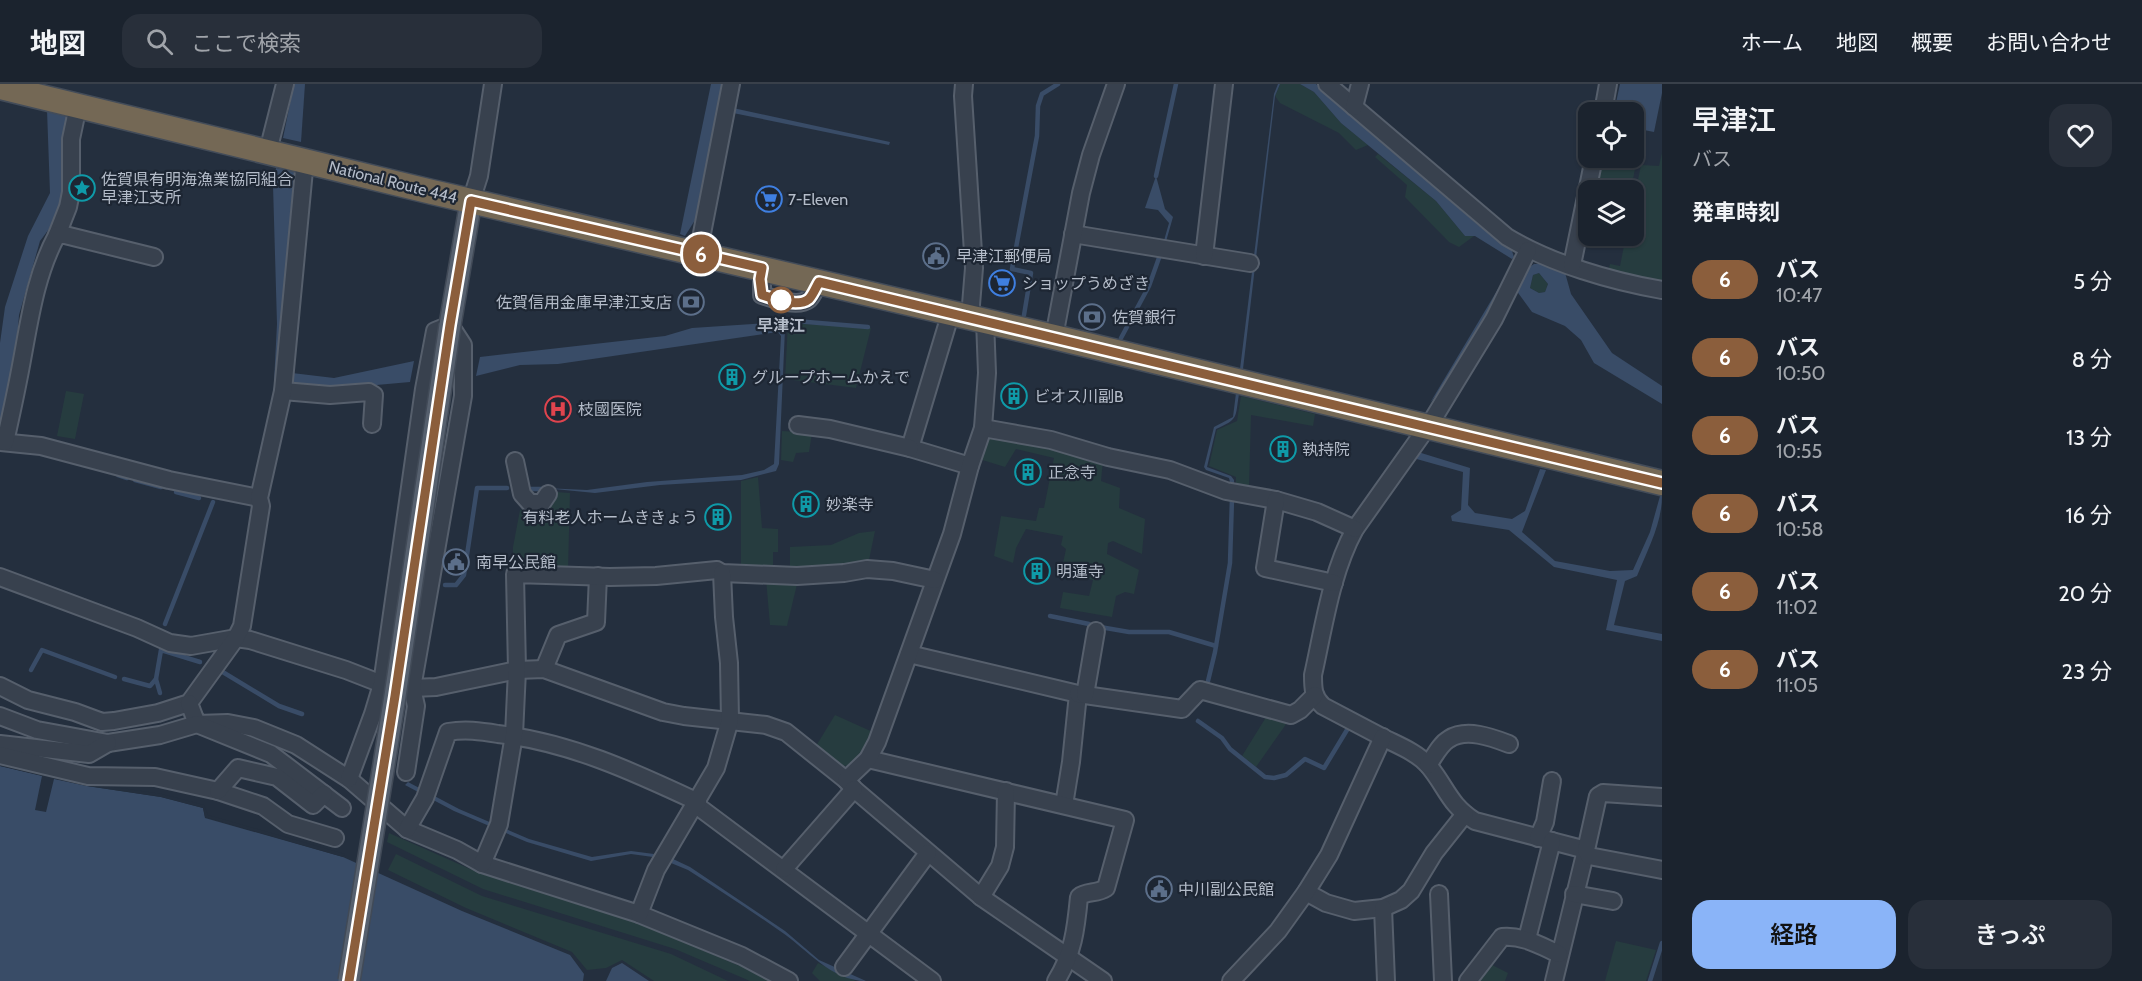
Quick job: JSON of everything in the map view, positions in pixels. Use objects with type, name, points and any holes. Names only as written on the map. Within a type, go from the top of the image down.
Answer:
[{"type":"highway","name":"National Route 444","points":[[0,87],[1662,483]]},
{"type":"main road","points":[[349,981],[471,201]]},
{"type":"street","points":[[268,151],[285,84]]},
{"type":"street","points":[[471,201],[479,176],[493,84]]},
{"type":"street","points":[[698,254],[731,84]]},
{"type":"street","points":[[910,448],[969,317],[974,268],[964,84]]},
{"type":"street","points":[[1054,337],[1081,193],[1091,155],[1116,84]]},
{"type":"street","points":[[1203,256],[1224,84]]},
{"type":"street","points":[[1327,84],[1507,237],[1528,250],[1628,284],[1662,290]]},
{"type":"street","points":[[1354,107],[1360,84]]},
{"type":"street","points":[[1605,102],[1608,84]]},
{"type":"street","points":[[78,106],[71,139],[71,192],[68,207],[46,255],[29,316],[22,362],[2,442],[41,446],[169,480],[259,498]]},
{"type":"street","points":[[0,686],[28,700],[75,712],[102,722],[158,713],[189,703],[236,639],[244,615],[261,506],[259,498],[283,391],[304,170],[307,161]]},
{"type":"street","points":[[1572,265],[1592,168]]},
{"type":"street","points":[[1073,234],[1250,263]]},
{"type":"street","points":[[57,235],[154,257]]},
{"type":"street","points":[[1528,250],[1494,319],[1428,426],[1355,529],[1345,547],[1334,583],[1313,675],[1316,700],[1323,706],[1406,748],[1428,765],[1454,804],[1476,820],[1586,850],[1589,856],[1662,870]]},
{"type":"street","points":[[784,869],[850,784],[877,742],[952,534],[969,466],[982,428],[987,373],[969,317]]},
{"type":"street","points":[[349,779],[382,684],[424,389],[435,331],[450,325],[464,345],[463,396],[412,688],[416,706],[406,772]]},
{"type":"street","points":[[283,391],[330,395],[369,392],[374,395],[372,424]]},
{"type":"street","points":[[798,425],[830,429],[910,448],[969,466]]},
{"type":"street","points":[[982,428],[1051,440],[1108,457],[1170,470],[1226,491],[1276,500],[1317,512],[1355,529]]},
{"type":"street","points":[[515,460],[522,494],[530,503],[542,503],[548,494]]},
{"type":"street","points":[[1276,500],[1265,568],[1334,583]]},
{"type":"street","points":[[482,864],[498,828],[514,735],[517,670],[515,574],[656,576],[717,570],[722,573],[796,576],[867,569],[893,571],[935,580]]},
{"type":"street","points":[[639,914],[656,870],[716,768],[730,720],[729,663],[722,573]]},
{"type":"street","points":[[544,669],[558,635],[596,622],[598,576]]},
{"type":"street","points":[[0,577],[137,628],[170,643],[191,646],[236,639],[250,640],[346,670],[382,684],[412,688],[436,687],[517,670],[544,669],[663,712],[766,725],[786,732],[981,897],[1103,981]]},
{"type":"street","points":[[1064,805],[1082,694],[1096,631]]},
{"type":"street","points":[[909,654],[1082,694],[1182,709],[1200,690],[1290,716],[1300,710],[1315,695]]},
{"type":"street","points":[[189,703],[197,724],[271,754],[342,808]]},
{"type":"street","points":[[0,716],[37,730],[108,743],[160,735],[197,724],[228,723],[254,728],[296,745],[349,779],[407,829],[457,850],[482,864],[639,914],[742,956],[789,981]]},
{"type":"street","points":[[407,829],[427,794],[448,732],[463,729],[514,735],[564,747],[612,763],[697,803],[932,981]]},
{"type":"street","points":[[1428,765],[1447,740],[1458,735],[1487,735],[1509,744]]},
{"type":"street","points":[[1231,981],[1278,931],[1306,892],[1329,855],[1383,738]]},
{"type":"street","points":[[0,744],[89,754],[108,743]]},
{"type":"street","points":[[0,755],[88,776],[155,777],[218,791],[263,806],[288,824],[335,838]]},
{"type":"street","points":[[868,759],[1125,820],[1106,888],[1101,892],[1082,894],[1078,897],[1076,934],[1067,964],[1056,981]]},
{"type":"street","points":[[218,791],[238,768],[277,777],[313,805],[324,794]]},
{"type":"street","points":[[1527,939],[1545,840],[1545,822],[1552,781]]},
{"type":"street","points":[[981,897],[1000,866],[1005,848],[1006,791]]},
{"type":"street","points":[[1554,981],[1598,796],[1603,793],[1662,797]]},
{"type":"street","points":[[1306,892],[1326,903],[1354,910],[1383,908],[1401,900],[1412,891],[1434,853],[1465,814]]},
{"type":"street","points":[[844,967],[928,853]]},
{"type":"street","points":[[1439,894],[1443,981]]},
{"type":"street","points":[[1574,894],[1614,901]]},
{"type":"street","points":[[1383,908],[1386,981]]},
{"type":"street","points":[[1468,981],[1502,937],[1527,939],[1559,954]]},
{"type":"green space","points":[[1280,84],[1300,84],[1314,92],[1341,123],[1368,145],[1356,150],[1339,133],[1280,103],[1275,96]]},
{"type":"green space","points":[[1662,153],[1662,283],[1608,271],[1610,264],[1620,266],[1624,246],[1644,246],[1644,180],[1638,180],[1640,168],[1644,168],[1644,165],[1659,166]]},
{"type":"green space","points":[[1378,154],[1436,201],[1465,236],[1474,236],[1459,247],[1449,242],[1405,197],[1407,185],[1375,157]]},
{"type":"green space","points":[[1599,168],[1635,168],[1633,180],[1596,180]]},
{"type":"green space","points":[[1539,273],[1548,284],[1545,292],[1539,293],[1530,288],[1533,275]]},
{"type":"green space","points":[[788,323],[871,328],[856,388],[785,379]]},
{"type":"green space","points":[[66,391],[84,394],[75,439],[57,436]]},
{"type":"green space","points":[[1241,396],[1315,414],[1313,426],[1251,415],[1249,488],[1236,487],[1236,477],[1209,466],[1217,430],[1237,421]]},
{"type":"green space","points":[[782,431],[812,433],[809,452],[796,453],[793,462],[781,460]]},
{"type":"green space","points":[[993,433],[1103,460],[1101,481],[1120,488],[1119,508],[1145,519],[1142,554],[1113,541],[1108,543],[1107,554],[1139,570],[1134,594],[1125,592],[1116,596],[1112,617],[1060,608],[1063,592],[1089,596],[1093,580],[1080,576],[1079,570],[1063,563],[1066,549],[1061,545],[1063,536],[1026,529],[1016,548],[1013,563],[994,556],[1001,516],[1036,521],[1039,508],[1044,508],[1054,458],[1016,449],[1005,467],[976,458],[982,441]]},
{"type":"green space","points":[[758,477],[762,528],[778,529],[778,552],[773,552],[773,570],[741,569],[741,481]]},
{"type":"green space","points":[[556,492],[570,493],[568,570],[513,572],[513,547],[520,510],[546,506]]},
{"type":"green space","points":[[875,531],[868,565],[790,571],[790,547],[831,545],[859,533]]},
{"type":"green space","points":[[766,579],[798,580],[787,626],[770,625]]},
{"type":"green space","points":[[1268,714],[1289,720],[1256,767],[1242,756]]},
{"type":"green space","points":[[835,715],[875,733],[855,764],[844,766],[816,746]]},
{"type":"green space","points":[[389,833],[470,869],[640,924],[776,981],[750,981],[675,949],[483,889],[387,842]]},
{"type":"green space","points":[[396,854],[482,896],[671,954],[728,981],[654,981],[622,960],[606,968],[587,970],[572,952],[466,908],[388,870]]},
{"type":"green space","points":[[1616,941],[1656,950],[1646,981],[1605,981]]},
{"type":"green space","points":[[818,963],[856,981],[820,981],[812,973]]},
{"type":"green space","points":[[1492,965],[1508,973],[1505,981],[1480,981]]},
{"type":"water","points":[[294,84],[305,84],[301,142],[283,138]]},
{"type":"water","points":[[711,84],[724,84],[697,217],[685,236],[680,234]]},
{"type":"water","points":[[1280,84],[1275,96],[1243,369],[1240,369],[1274,94]]},
{"type":"water","points":[[1300,84],[1316,84],[1478,225],[1512,251],[1514,257],[1512,259],[1475,236],[1465,236],[1436,201],[1341,123],[1314,92]]},
{"type":"water","points":[[1620,84],[1662,84],[1654,132],[1644,130],[1644,102],[1616,102]]},
{"type":"water","points":[[733,108],[890,142],[889,145],[733,113]]},
{"type":"water","points":[[47,110],[69,116],[64,196],[49,229],[40,241],[19,315],[15,368],[0,432],[0,343],[5,307],[28,236],[50,193]]},
{"type":"water","points":[[276,168],[295,172],[278,383],[274,382],[277,324],[273,185]]},
{"type":"water","points":[[1156,176],[1165,209],[1173,217],[1165,245],[1163,244],[1169,223],[1158,210],[1145,208]]},
{"type":"water","points":[[1534,264],[1548,264],[1564,269],[1571,294],[1612,353],[1662,386],[1662,404],[1594,363],[1581,340],[1565,326],[1532,312],[1516,290],[1525,270]],"holes":[[[1539,273],[1548,284],[1545,292],[1539,293],[1530,288],[1533,275]]]},
{"type":"water","points":[[1498,289],[1501,290],[1477,334],[1430,403]]},
{"type":"water","points":[[782,322],[785,329],[779,464],[776,471],[741,480],[660,485],[595,493],[544,488],[587,490],[647,482],[742,475],[764,470],[774,464],[781,336],[778,332],[558,364],[520,365],[476,376],[480,357],[665,336],[692,328]]},
{"type":"water","points":[[414,361],[410,382],[343,388],[289,387],[292,373],[334,378]]},
{"type":"water","points":[[1236,393],[1239,394],[1235,417],[1229,423],[1216,429],[1207,467],[1231,476],[1234,486],[1231,486],[1229,478],[1206,470],[1204,467],[1214,427],[1233,417]]},
{"type":"water","points":[[1418,452],[1470,468],[1468,505],[1475,513],[1512,519],[1525,511],[1540,469],[1546,470],[1522,532],[1555,561],[1610,571],[1633,570],[1650,532],[1660,496],[1662,496],[1660,517],[1653,537],[1637,576],[1625,581],[1614,625],[1662,634],[1662,641],[1606,630],[1617,580],[1554,567],[1509,530],[1452,521],[1451,516],[1461,510],[1463,472],[1413,458]]},
{"type":"water","points":[[0,766],[87,786],[161,797],[203,808],[205,818],[343,857],[462,911],[570,955],[584,974],[583,981],[0,981]]},
{"type":"water","points":[[408,782],[459,809],[529,839],[592,857],[631,851],[654,854],[653,857],[631,854],[591,861],[527,842],[454,811],[405,785]]},
{"type":"water","points":[[673,859],[690,867],[785,931],[819,960],[866,981],[853,980],[831,970],[746,908],[688,870],[671,863]]},
{"type":"water","points":[[622,963],[649,981],[606,981],[612,968]]},
{"type":"pier","points":[[0,763],[87,783],[162,794],[204,805],[208,815],[345,854],[343,857],[205,817],[203,808],[161,797],[54,779],[46,812],[35,810],[42,776],[0,766]]},
{"type":"waterway","points":[[1024,315],[1031,273],[1012,269],[1037,136],[1038,106],[1042,94],[1058,84]]},
{"type":"waterway","points":[[1156,176],[1176,84]]},
{"type":"waterway","points":[[1121,338],[1149,286],[1160,255]]},
{"type":"waterway","points":[[782,322],[868,327]]},
{"type":"waterway","points":[[118,475],[127,478]]},
{"type":"waterway","points":[[135,480],[161,487]]},
{"type":"waterway","points":[[445,585],[456,585],[464,575],[477,488],[507,488]]},
{"type":"waterway","points":[[530,489],[544,489]]},
{"type":"waterway","points":[[176,492],[199,498]]},
{"type":"waterway","points":[[1208,681],[1230,563],[1232,498]]},
{"type":"waterway","points":[[165,624],[213,502]]},
{"type":"waterway","points":[[1050,616],[1089,624]]},
{"type":"waterway","points":[[1100,627],[1129,632],[1169,632],[1216,646]]},
{"type":"waterway","points":[[31,670],[42,650],[115,677]]},
{"type":"waterway","points":[[160,693],[156,679],[161,650],[200,662]]},
{"type":"waterway","points":[[221,671],[279,706],[302,714]]},
{"type":"waterway","points":[[124,679],[150,686],[156,679]]},
{"type":"waterway","points":[[1198,721],[1222,738],[1230,749],[1265,777],[1274,778],[1286,775],[1305,759],[1324,768],[1350,725]]},
{"type":"waterway","points":[[1650,981],[1662,943]]},
{"type":"bus line","name":"6","points":[[349,981],[471,201],[762,268],[760,279],[762,295],[779,300],[801,302],[809,298],[819,282],[1662,483]]},
{"type":"place","name":"佐賀県有明海漁業協同組合 早津江支所","points":[[82,188]]},
{"type":"place","name":"7-Eleven","points":[[769,199]]},
{"type":"place","name":"早津江郵便局","points":[[936,256]]},
{"type":"place","name":"ショップうめざき","points":[[1002,283]]},
{"type":"place","name":"早津江","points":[[781,300]]},
{"type":"place","name":"佐賀信用金庫早津江支店","points":[[691,302]]},
{"type":"place","name":"佐賀銀行","points":[[1092,317]]},
{"type":"place","name":"グループホームかえで","points":[[732,377]]},
{"type":"place","name":"ビオス川副B","points":[[1014,396]]},
{"type":"place","name":"枝國医院","points":[[558,409]]},
{"type":"place","name":"執持院","points":[[1283,449]]},
{"type":"place","name":"正念寺","points":[[1028,472]]},
{"type":"place","name":"妙楽寺","points":[[806,504]]},
{"type":"place","name":"有料老人ホームききょう","points":[[718,517]]},
{"type":"place","name":"南早公民館","points":[[456,562]]},
{"type":"place","name":"明蓮寺","points":[[1037,571]]},
{"type":"place","name":"中川副公民館","points":[[1159,889]]}]
